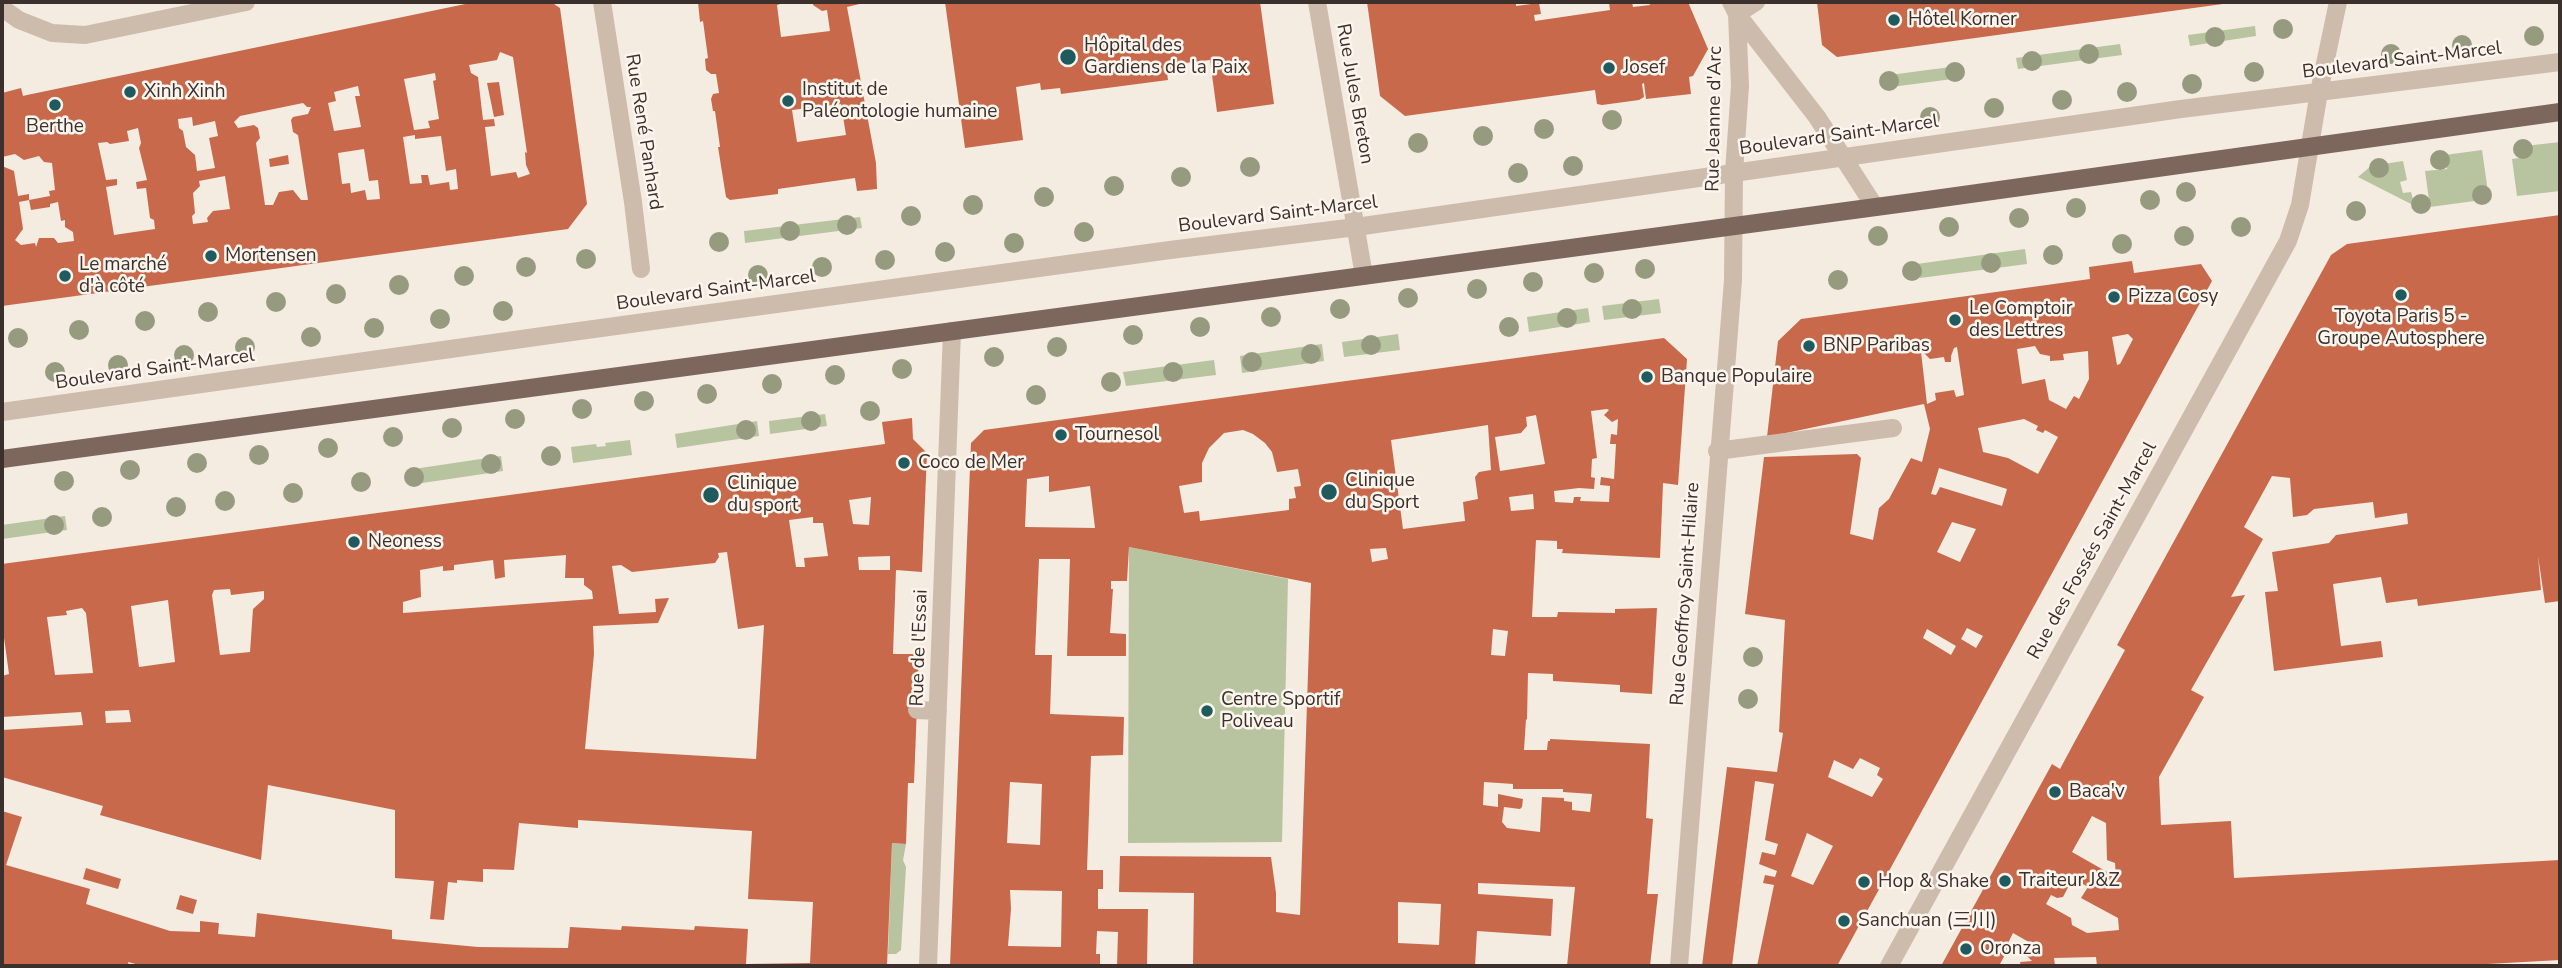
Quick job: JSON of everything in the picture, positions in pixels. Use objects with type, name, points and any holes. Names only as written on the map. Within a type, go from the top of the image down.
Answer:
[{"type":"main road","points":[[2,460],[2311,148],[2560,112]]},
{"type":"street","points":[[2,9],[19,20],[52,33],[85,35],[246,2]]},
{"type":"street","name":"Rue René Panhard","points":[[602,2],[641,269]]},
{"type":"street","name":"Rue Jules Breton","points":[[1317,2],[1364,276]]},
{"type":"street","points":[[1734,8],[1756,2]]},
{"type":"street","name":"Rue des Fossés Saint-Marcel","points":[[1889,966],[2288,242],[2300,205],[2319,92],[2338,2]]},
{"type":"street","name":"Rue Jeanne d'Arc","points":[[1734,8],[1846,159],[1875,207]]},
{"type":"street","name":"Rue Jeanne d'Arc","points":[[1733,226],[1740,86],[1734,8]]},
{"type":"street","name":"Boulevard Saint-Marcel","points":[[2,412],[591,329],[1356,227],[1734,172],[1846,159],[2007,133],[2560,62]]},
{"type":"street","name":"Rue Geoffroy Saint-Hilaire","points":[[1679,966],[1717,451],[1733,280],[1733,226]]},
{"type":"street","name":"Rue de l'Essai","points":[[928,966],[952,331]]},
{"type":"street","points":[[1717,451],[1893,428]]},
{"type":"street","points":[[916,710],[938,712]]},
{"type":"green space","points":[[2255,26],[2256,36],[2190,46],[2188,35]]},
{"type":"green space","points":[[2120,44],[2122,55],[2018,69],[2016,58]]},
{"type":"green space","points":[[1958,66],[1960,78],[1884,88],[1882,76]]},
{"type":"green space","points":[[2560,142],[2560,191],[2517,196],[2512,159],[2527,157],[2525,146]]},
{"type":"green space","points":[[2482,150],[2489,199],[2430,207],[2425,171],[2447,169],[2445,155]]},
{"type":"green space","points":[[2403,161],[2407,180],[2400,182],[2403,193],[2411,192],[2415,206],[2358,177],[2371,166]]},
{"type":"green space","points":[[860,217],[862,228],[745,243],[744,231]]},
{"type":"green space","points":[[2025,249],[2027,264],[1920,278],[1917,264]]},
{"type":"green space","points":[[1659,299],[1661,313],[1604,320],[1602,306]]},
{"type":"green space","points":[[1588,308],[1590,322],[1529,332],[1527,317]]},
{"type":"green space","points":[[1398,334],[1400,350],[1344,357],[1342,342]]},
{"type":"green space","points":[[1322,344],[1324,361],[1242,373],[1240,356]]},
{"type":"green space","points":[[1214,360],[1216,375],[1126,386],[1123,372]]},
{"type":"green space","points":[[825,414],[827,426],[770,434],[769,421]]},
{"type":"green space","points":[[757,421],[759,436],[677,448],[675,434]]},
{"type":"green space","points":[[630,440],[632,455],[573,463],[571,447],[596,444],[597,447],[606,446],[605,443]]},
{"type":"green space","points":[[501,456],[503,471],[409,485],[407,470]]},
{"type":"green space","points":[[65,516],[67,530],[2,539],[2,525]]},
{"type":"green space","name":"Centre Sportif Poliveau","points":[[1129,547],[1288,579],[1282,842],[1128,843]]},
{"type":"green space","points":[[892,843],[906,844],[903,860],[906,867],[901,950],[896,954],[888,954]]},
{"type":"building","points":[[475,2],[551,2],[560,8],[587,204],[568,229],[2,306],[2,166],[14,171],[18,196],[29,194],[29,200],[50,196],[49,191],[55,190],[52,163],[44,162],[39,156],[24,160],[15,154],[2,157],[2,93],[21,88],[23,96]],"holes":[[[500,52],[513,57],[527,153],[525,152],[526,165],[530,174],[518,178],[516,172],[491,176],[485,127],[495,126],[494,119],[483,120],[478,77],[471,73],[469,65],[497,60]],[[435,73],[436,80],[433,81],[439,119],[428,121],[430,128],[414,130],[404,79]],[[358,86],[360,96],[355,96],[361,127],[334,131],[328,103],[336,101],[334,92]],[[303,103],[311,107],[308,114],[293,117],[291,120],[293,132],[298,135],[308,200],[301,200],[293,190],[279,192],[273,205],[265,205],[256,143],[260,138],[258,128],[254,125],[238,128],[234,122],[240,116]],[[192,117],[193,126],[215,121],[218,136],[209,138],[215,168],[197,171],[195,155],[186,147],[183,131],[179,128],[178,119]],[[138,128],[141,143],[139,148],[147,180],[136,182],[137,189],[146,188],[150,218],[154,220],[155,229],[114,235],[106,187],[117,185],[117,179],[106,180],[98,143],[129,141],[127,131]],[[415,135],[415,139],[441,136],[446,171],[456,169],[458,189],[450,190],[449,182],[430,185],[428,175],[421,175],[422,183],[410,184],[403,137]],[[364,149],[369,181],[378,180],[380,199],[367,200],[365,190],[351,193],[350,183],[342,184],[338,153]],[[225,176],[230,209],[213,211],[207,218],[208,222],[193,224],[193,193],[200,186],[199,181]],[[29,200],[31,210],[50,207],[50,204],[58,202],[61,221],[65,220],[65,227],[73,232],[74,241],[58,243],[54,238],[39,238],[36,247],[35,243],[21,245],[15,240],[23,229],[19,202]]]},
{"type":"building","name":"Institut de Paléontologie humaine","points":[[698,2],[786,2],[777,5],[781,37],[830,31],[827,10],[822,11],[813,5],[813,2],[868,2],[847,7],[876,163],[877,189],[857,191],[855,178],[778,189],[778,194],[730,200],[726,197],[715,111],[711,99],[713,94],[719,93],[716,74],[706,70],[705,59],[708,58],[703,21],[700,22]],"holes":[[[841,104],[846,135],[797,142],[792,110]]]},
{"type":"building","points":[[945,2],[1260,2],[1274,104],[1217,112],[1210,60],[1185,63],[1185,71],[1167,73],[1168,80],[1061,94],[1060,88],[1041,90],[1040,83],[1016,87],[1023,140],[965,148]]},
{"type":"building","points":[[1367,2],[1516,2],[1516,6],[1539,3],[1541,14],[1534,15],[1535,21],[1610,10],[1609,2],[1632,2],[1633,7],[1650,5],[1649,2],[1688,2],[1708,49],[1693,76],[1689,77],[1691,94],[1646,99],[1644,83],[1644,97],[1639,100],[1597,104],[1595,90],[1405,116],[1380,96]]},
{"type":"building","points":[[1817,2],[2230,3],[1837,57],[1822,45]]},
{"type":"building","points":[[499,82],[504,115],[494,117],[487,83]]},
{"type":"building","points":[[288,155],[289,164],[270,167],[269,159]]},
{"type":"building","points":[[2560,215],[2560,601],[2545,603],[2538,556],[2541,590],[2418,606],[2417,599],[2386,603],[2381,577],[2333,584],[2341,646],[2381,641],[2383,657],[2274,671],[2265,592],[2278,591],[2272,552],[2329,543],[2336,535],[2408,524],[2407,513],[2375,518],[2373,502],[2314,509],[2307,515],[2293,517],[2290,478],[2272,476],[2244,527],[2263,539],[2231,597],[2245,595],[2191,690],[2204,697],[2159,777],[2161,825],[2231,821],[2234,878],[2560,860],[2560,960],[2451,966],[2097,966],[2096,957],[2054,958],[2055,966],[2021,966],[2020,962],[2032,961],[2027,956],[2034,945],[2013,933],[2000,964],[2003,966],[1941,966],[2052,764],[2060,769],[2125,650],[2117,645],[2331,255],[2347,244]],"holes":[[[2092,816],[2106,823],[2107,860],[2115,863],[2116,877],[2072,852]],[[2073,878],[2088,887],[2081,898],[2118,918],[2119,930],[2087,933],[2072,925],[2071,918],[2046,904],[2051,895],[2063,897]]]},
{"type":"building","points":[[2132,261],[2134,273],[2201,264],[2212,281],[1837,966],[1757,966],[1774,885],[1763,883],[1765,875],[1775,877],[1777,871],[1759,864],[1762,852],[1775,855],[1778,844],[1765,840],[1774,784],[1755,781],[1732,966],[1702,966],[1727,767],[1777,772],[1783,733],[1779,732],[1785,620],[1745,614],[1764,457],[1857,454],[1861,458],[1850,534],[1873,540],[1879,508],[1889,499],[1911,458],[1922,462],[1930,429],[1924,404],[1767,437],[1778,341],[1801,319],[2090,279],[2089,267]],"holes":[[[2128,334],[2133,339],[2117,365],[2112,337]],[[2035,346],[2040,354],[2050,356],[2050,361],[2064,360],[2063,354],[2088,351],[2089,379],[2079,399],[2074,396],[2066,409],[2049,400],[2045,379],[2022,384],[2017,349]],[[1957,347],[1964,395],[1956,397],[1954,390],[1935,393],[1936,400],[1927,404],[1921,352],[1930,359],[1944,357],[1945,362],[1951,362],[1951,356]],[[2024,419],[2038,426],[2036,430],[2043,433],[2045,430],[2058,437],[2038,474],[2008,458],[1983,452],[1978,428]],[[1939,468],[2007,489],[2002,506],[1940,487],[1936,495],[1931,494]],[[1952,522],[1976,529],[1960,562],[1937,552]],[[1967,628],[1983,636],[1976,648],[1961,639]],[[1927,629],[1956,646],[1951,655],[1923,638]],[[1860,758],[1880,768],[1877,775],[1883,779],[1872,797],[1828,777],[1834,760],[1853,769]],[[1807,833],[1833,846],[1813,885],[1791,876]]]},
{"type":"building","points":[[1664,338],[1687,359],[1678,485],[1663,483],[1660,558],[1562,553],[1563,549],[1557,549],[1557,541],[1536,540],[1532,617],[1557,617],[1558,612],[1615,613],[1615,609],[1657,608],[1652,694],[1620,692],[1620,685],[1553,681],[1553,674],[1528,673],[1524,750],[1547,750],[1550,739],[1650,744],[1646,818],[1653,819],[1647,894],[1658,894],[1650,966],[1567,966],[1575,887],[1478,883],[1478,894],[1553,899],[1551,936],[1477,931],[1475,966],[1193,966],[1194,893],[1119,892],[1120,856],[1271,857],[1276,912],[1300,915],[1311,583],[1129,547],[1127,581],[1111,581],[1113,589],[1110,633],[1126,634],[1126,656],[1067,656],[1070,559],[1039,559],[1035,655],[1052,655],[1050,714],[1124,717],[1123,755],[1091,756],[1087,870],[1103,870],[1103,889],[1098,889],[1098,909],[1148,909],[1147,966],[1117,966],[1118,932],[1097,931],[1096,954],[1100,954],[1100,966],[950,966],[971,443],[984,430]],"holes":[[[1607,409],[1609,410],[1604,415],[1612,422],[1618,419],[1617,435],[1611,434],[1610,444],[1616,444],[1614,479],[1601,477],[1600,485],[1610,486],[1609,502],[1580,501],[1581,497],[1574,497],[1573,503],[1555,502],[1554,491],[1594,489],[1595,478],[1591,477],[1592,459],[1597,458],[1591,411]],[[1536,415],[1545,464],[1500,471],[1495,437],[1521,433],[1527,426],[1526,417]],[[1488,425],[1491,470],[1479,472],[1475,477],[1478,499],[1463,502],[1465,521],[1403,529],[1391,440]],[[1243,430],[1265,443],[1272,452],[1277,472],[1298,469],[1301,486],[1294,487],[1296,498],[1289,499],[1289,510],[1200,521],[1199,511],[1184,513],[1179,486],[1202,482],[1202,463],[1209,448],[1224,433]],[[1049,476],[1049,492],[1090,486],[1095,528],[1025,527],[1027,479]],[[1533,494],[1534,509],[1511,511],[1509,497]],[[1386,548],[1388,559],[1372,562],[1370,549]],[[1493,629],[1508,631],[1505,656],[1491,655]],[[1010,782],[1042,784],[1040,845],[1007,843]],[[1484,782],[1513,784],[1513,789],[1563,789],[1563,792],[1592,794],[1590,812],[1572,810],[1572,802],[1564,801],[1564,798],[1542,797],[1540,832],[1507,828],[1502,822],[1504,807],[1520,809],[1523,799],[1498,794],[1498,807],[1483,805]],[[1010,890],[1062,891],[1061,947],[1008,946]],[[1398,902],[1441,904],[1439,945],[1398,943]]]},
{"type":"building","points":[[912,418],[913,439],[927,453],[922,572],[896,570],[893,654],[919,654],[914,783],[908,783],[906,844],[892,843],[887,966],[143,966],[128,962],[129,966],[2,966],[2,811],[22,817],[6,865],[90,889],[86,904],[170,931],[200,932],[200,921],[219,923],[218,934],[255,937],[257,913],[392,930],[392,939],[478,947],[568,948],[570,927],[621,930],[622,926],[694,930],[695,926],[748,929],[746,964],[810,963],[813,902],[748,899],[752,831],[578,820],[578,828],[519,823],[514,870],[483,869],[483,882],[448,882],[444,920],[430,919],[434,881],[395,878],[395,810],[268,785],[261,860],[100,815],[103,806],[2,777],[2,730],[83,725],[81,712],[2,717],[2,676],[9,674],[2,623],[2,564],[885,444],[882,422]],"holes":[[[871,497],[869,525],[853,524],[849,500]],[[813,517],[813,523],[823,523],[828,556],[804,558],[805,567],[796,567],[789,520]],[[727,552],[738,629],[764,625],[756,759],[585,749],[594,654],[593,626],[658,623],[669,598],[655,599],[656,612],[619,614],[612,566],[621,565],[632,572],[715,563],[719,557],[718,553]],[[566,555],[565,578],[584,578],[584,585],[592,591],[593,599],[403,613],[403,602],[421,597],[420,570],[443,566],[443,571],[454,570],[454,565],[493,560],[495,579],[505,577],[504,560]],[[890,556],[890,570],[859,570],[858,557]],[[230,589],[231,595],[264,591],[264,599],[253,609],[250,652],[220,655],[212,595],[214,590]],[[168,600],[175,662],[139,667],[131,606]],[[82,608],[86,613],[93,673],[55,675],[47,617],[67,615],[66,611]],[[129,710],[131,722],[106,723],[105,711]]]},
{"type":"building","points":[[86,868],[121,879],[118,889],[83,879]]},
{"type":"building","points":[[180,895],[197,900],[193,914],[176,909]]},
{"type":"place","name":"Hôtel Korner","points":[[1894,20]]},
{"type":"place","name":"Hôpital des Gardiens de la Paix","points":[[1068,57]]},
{"type":"place","name":"Josef","points":[[1609,68]]},
{"type":"place","name":"Xinh Xinh","points":[[130,92]]},
{"type":"place","name":"Institut de Paléontologie humaine","points":[[788,101]]},
{"type":"place","name":"Berthe","points":[[55,105]]},
{"type":"place","name":"Mortensen","points":[[211,256]]},
{"type":"place","name":"Le marché d'à côté","points":[[65,276]]},
{"type":"place","name":"Toyota Paris 5 - Groupe Autosphere","points":[[2401,295]]},
{"type":"place","name":"Pizza Cosy","points":[[2114,297]]},
{"type":"place","name":"Le Comptoir des Lettres","points":[[1955,320]]},
{"type":"place","name":"BNP Paribas","points":[[1809,346]]},
{"type":"place","name":"Banque Populaire","points":[[1647,377]]},
{"type":"place","name":"Tournesol","points":[[1061,435]]},
{"type":"place","name":"Coco de Mer","points":[[904,463]]},
{"type":"place","name":"Clinique du Sport","points":[[1329,492]]},
{"type":"place","name":"Clinique du sport","points":[[711,495]]},
{"type":"place","name":"Neoness","points":[[354,542]]},
{"type":"place","name":"Centre Sportif Poliveau","points":[[1207,711]]},
{"type":"place","name":"Baca'v","points":[[2055,792]]},
{"type":"place","name":"Traiteur J&Z","points":[[2005,881]]},
{"type":"place","name":"Hop & Shake","points":[[1864,882]]},
{"type":"place","name":"Sanchuan (三川)","points":[[1844,921]]},
{"type":"place","name":"Oronza","points":[[1966,949]]}]
